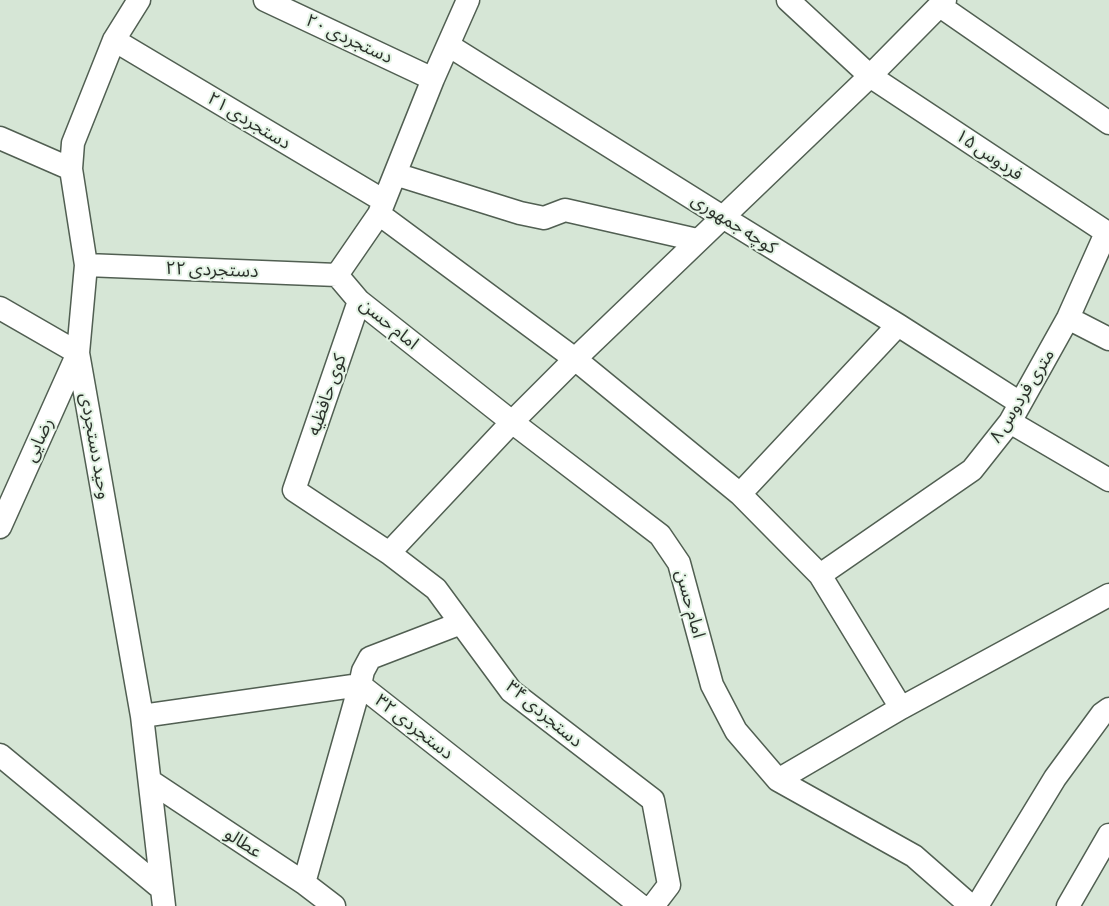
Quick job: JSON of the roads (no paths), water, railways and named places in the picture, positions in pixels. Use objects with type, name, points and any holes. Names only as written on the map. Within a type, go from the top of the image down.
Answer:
[{"type":"street","name":"وحید دستجردی","points":[[140,0],[114,40],[73,143],[71,169],[86,265],[78,353],[142,716],[163,897]]},
{"type":"street","name":"دستجردی ۲۰","points":[[265,0],[433,79]]},
{"type":"street","points":[[337,275],[381,208],[433,79],[468,0]]},
{"type":"street","name":"فردوس ۱۵","points":[[788,0],[870,76],[1107,234]]},
{"type":"street","points":[[389,552],[512,422],[575,359],[721,216],[870,76],[942,3],[1109,123]]},
{"type":"street","name":"دستجردی ۲۱","points":[[114,40],[381,208]]},
{"type":"street","name":"کوچه جمهوری","points":[[448,45],[898,325],[1015,413],[1109,480]]},
{"type":"street","points":[[0,138],[71,169]]},
{"type":"street","points":[[395,174],[536,217],[544,218],[566,210],[697,240]]},
{"type":"street","points":[[381,208],[575,359],[740,494],[820,575],[901,708]]},
{"type":"street","name":"۸ متری فردوس","points":[[820,575],[972,470],[1015,413],[1068,318],[1107,234]]},
{"type":"street","name":"دستجردی ۲۲","points":[[86,265],[337,275]]},
{"type":"street","name":"امام حسن","points":[[337,275],[359,301],[512,422],[660,535],[679,563],[712,685],[736,731],[778,780],[914,856],[971,906]]},
{"type":"street","name":"کوی حافظیه","points":[[294,490],[359,301]]},
{"type":"street","points":[[0,308],[78,353]]},
{"type":"street","points":[[1068,318],[1109,339]]},
{"type":"street","points":[[740,494],[898,325]]},
{"type":"street","name":"رضایی","points":[[0,528],[78,353]]},
{"type":"street","name":"دستجردی ۳۴","points":[[294,490],[389,552],[436,589],[511,691],[653,800],[669,885],[653,906]]},
{"type":"street","points":[[778,780],[901,708],[1109,595]]},
{"type":"street","points":[[304,883],[363,671],[370,658],[461,623]]},
{"type":"street","name":"دستجردی ۳۲","points":[[142,716],[360,685],[641,906]]},
{"type":"street","points":[[977,906],[1055,778],[1102,714],[1109,709]]},
{"type":"street","points":[[0,755],[163,897]]},
{"type":"street","name":"عطالو","points":[[150,782],[304,883],[334,906]]},
{"type":"street","points":[[1068,906],[1109,835]]}]
